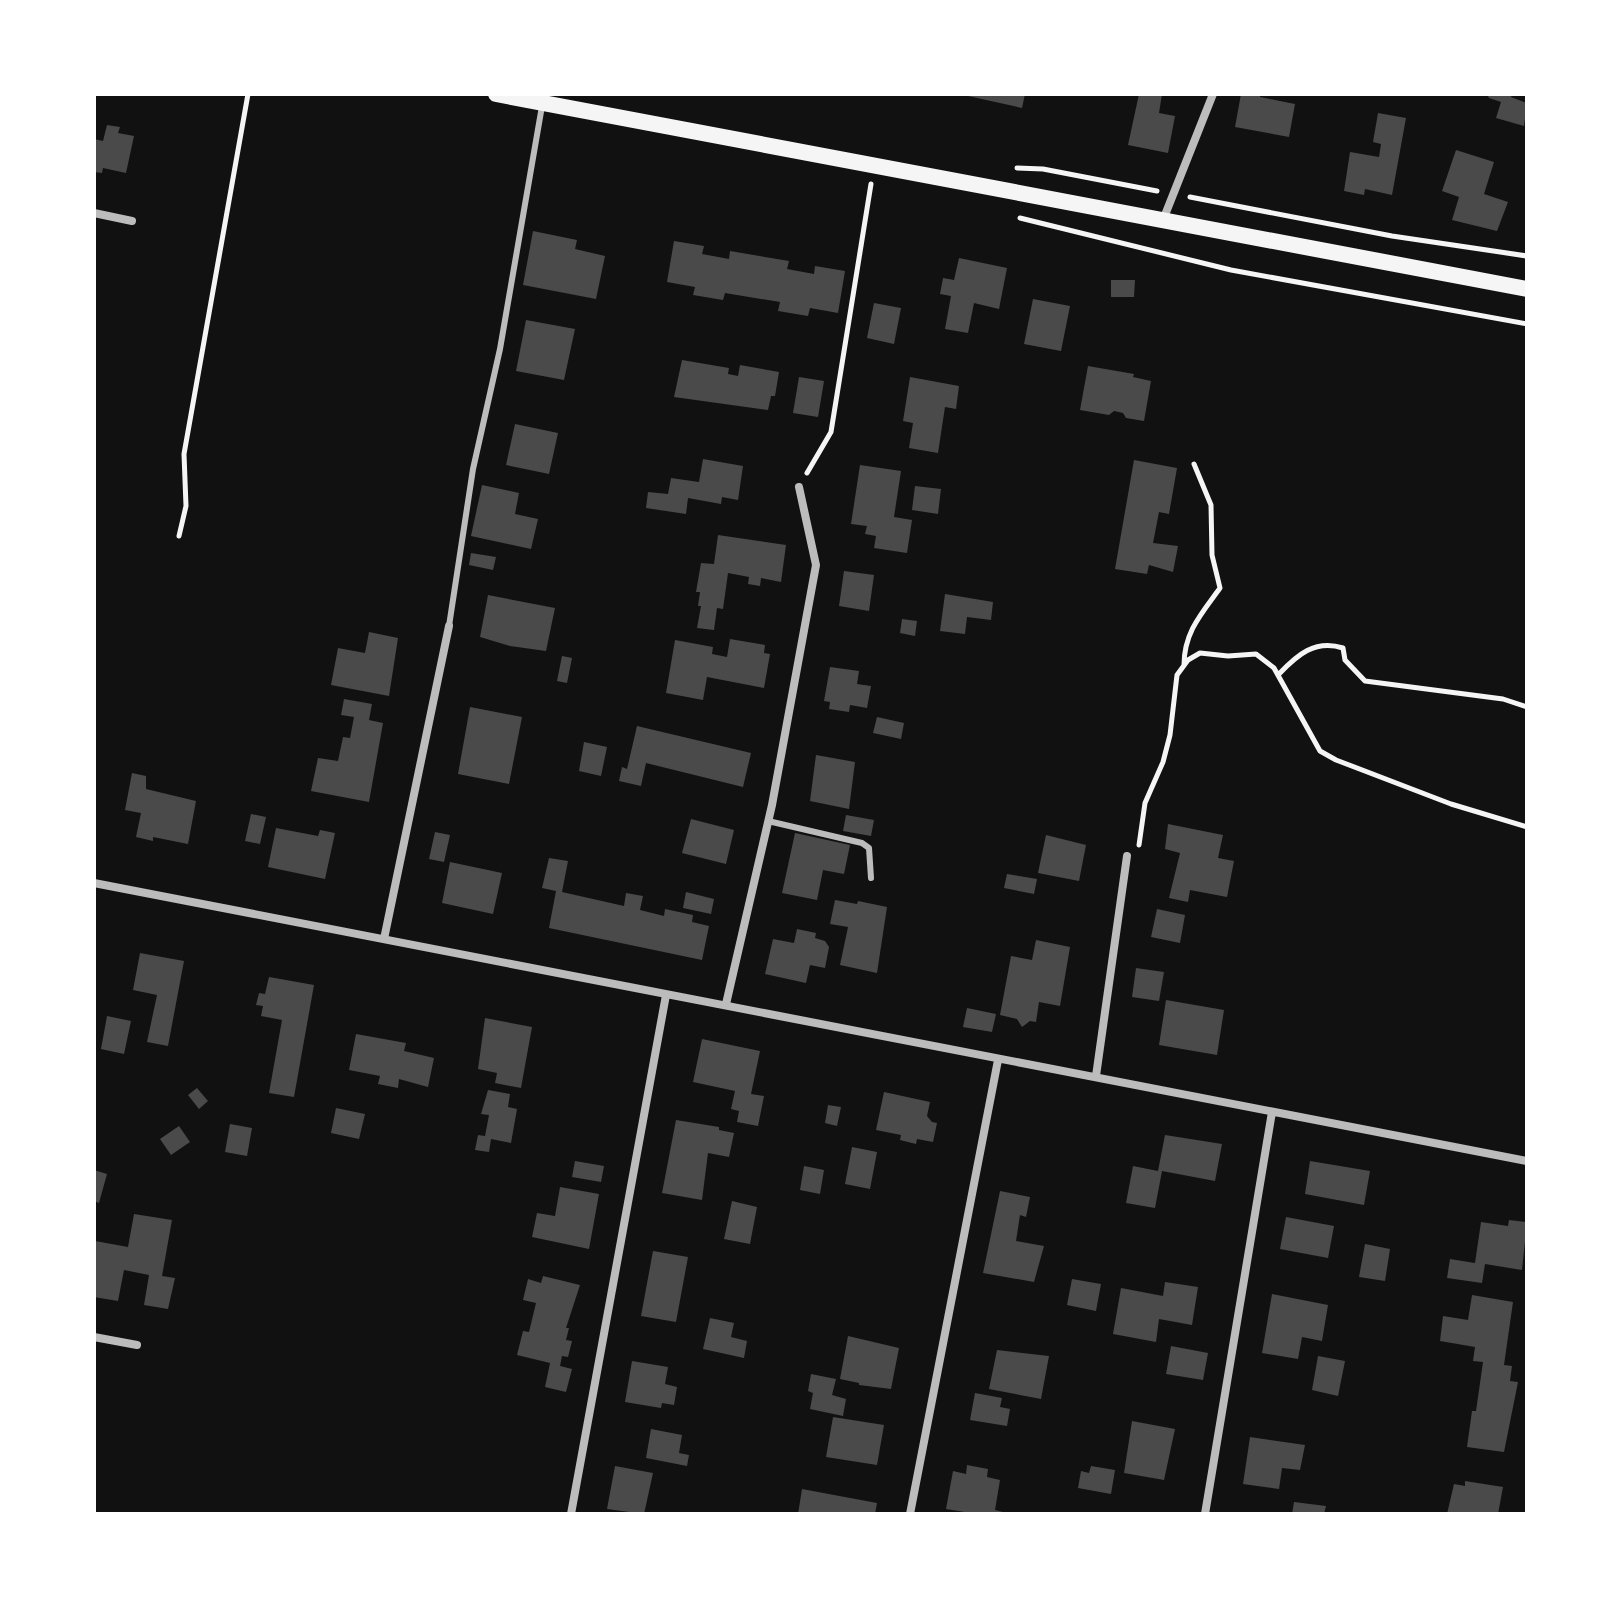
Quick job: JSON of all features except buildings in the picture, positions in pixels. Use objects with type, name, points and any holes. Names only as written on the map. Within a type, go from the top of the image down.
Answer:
[{"type":"main road","points":[[496,94],[1527,289]]},
{"type":"street","points":[[1163,221],[1213,94]]},
{"type":"street","points":[[94,213],[132,221]]},
{"type":"street","points":[[726,1004],[768,821],[816,565],[799,487]]},
{"type":"street","points":[[384,939],[449,626]]},
{"type":"street","points":[[1096,1076],[1127,856]]},
{"type":"street","points":[[94,883],[1527,1161]]},
{"type":"street","points":[[571,1514],[666,995]]},
{"type":"street","points":[[910,1514],[998,1060]]},
{"type":"street","points":[[1205,1514],[1272,1112]]},
{"type":"street","points":[[94,1337],[137,1345]]},
{"type":"lane","points":[[449,626],[473,469],[500,349],[543,103]]},
{"type":"lane","points":[[768,821],[862,843],[869,848],[871,855],[871,878]]},
{"type":"path","points":[[179,536],[186,506],[184,454],[248,94]]},
{"type":"path","points":[[799,487],[831,432],[874,166]]},
{"type":"path","points":[[1014,168],[1043,169],[1392,236],[1527,256]]},
{"type":"path","points":[[1013,216],[1231,270],[1527,324]]},
{"type":"path","points":[[1184,666],[1189,629],[1220,588],[1212,555],[1211,505],[1194,464]]},
{"type":"path","points":[[1279,674],[1293,659],[1310,648],[1327,643],[1343,648],[1345,660],[1365,681],[1488,697],[1527,707]]},
{"type":"path","points":[[1127,856],[1138,854],[1145,803],[1163,762],[1177,675],[1188,660],[1200,653],[1228,656],[1256,654],[1274,668],[1320,751],[1369,774],[1527,827]]}]
